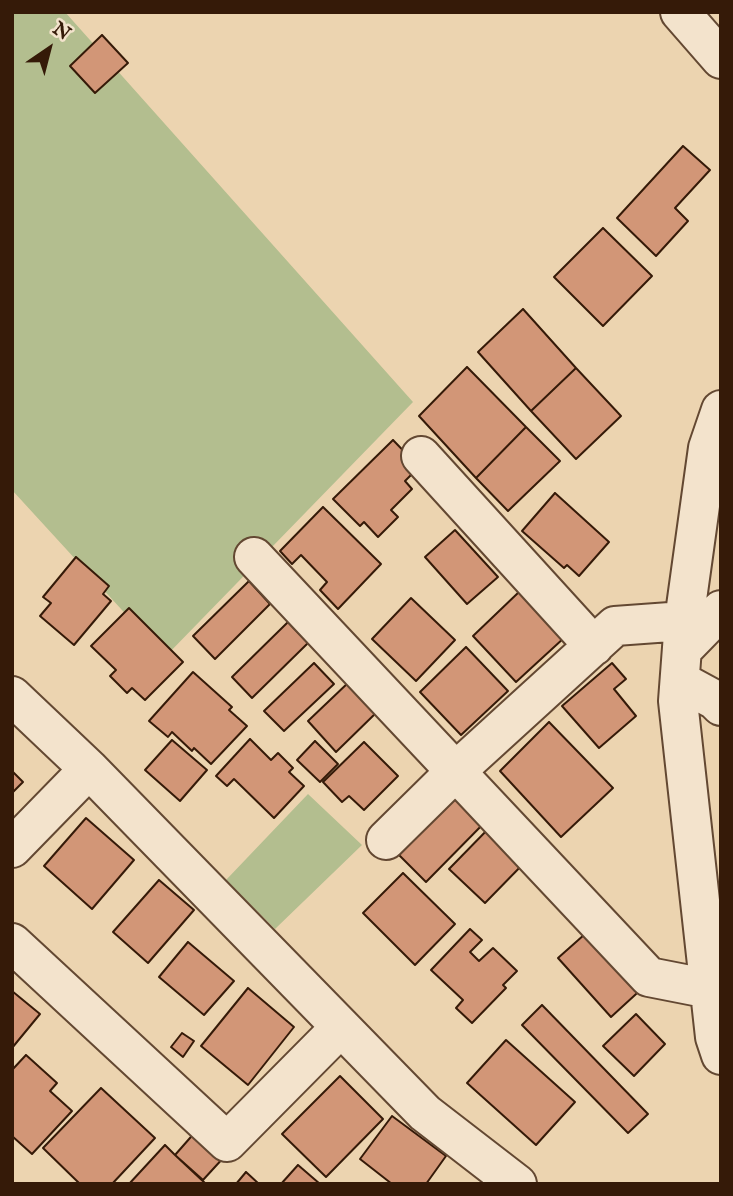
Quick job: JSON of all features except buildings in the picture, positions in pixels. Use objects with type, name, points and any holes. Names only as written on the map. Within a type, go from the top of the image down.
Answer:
[{"type":"street","points":[[680,12],[721,59]]},
{"type":"street","points":[[721,410],[708,448],[678,701],[715,988],[715,1037],[721,1055]]},
{"type":"street","points":[[421,456],[594,646]]},
{"type":"street","points":[[254,557],[649,977],[715,988]]},
{"type":"street","points":[[682,651],[721,610]]},
{"type":"street","points":[[386,840],[615,626],[682,651],[721,706]]},
{"type":"street","points":[[12,696],[89,769],[425,1113],[517,1184]]},
{"type":"street","points":[[12,848],[89,769]]},
{"type":"street","points":[[12,943],[227,1142],[341,1027]]},
{"type":"green space","points":[[12,12],[65,12],[413,402],[165,657],[12,490]]},
{"type":"green space","points":[[308,794],[362,845],[275,929],[226,880]]}]
